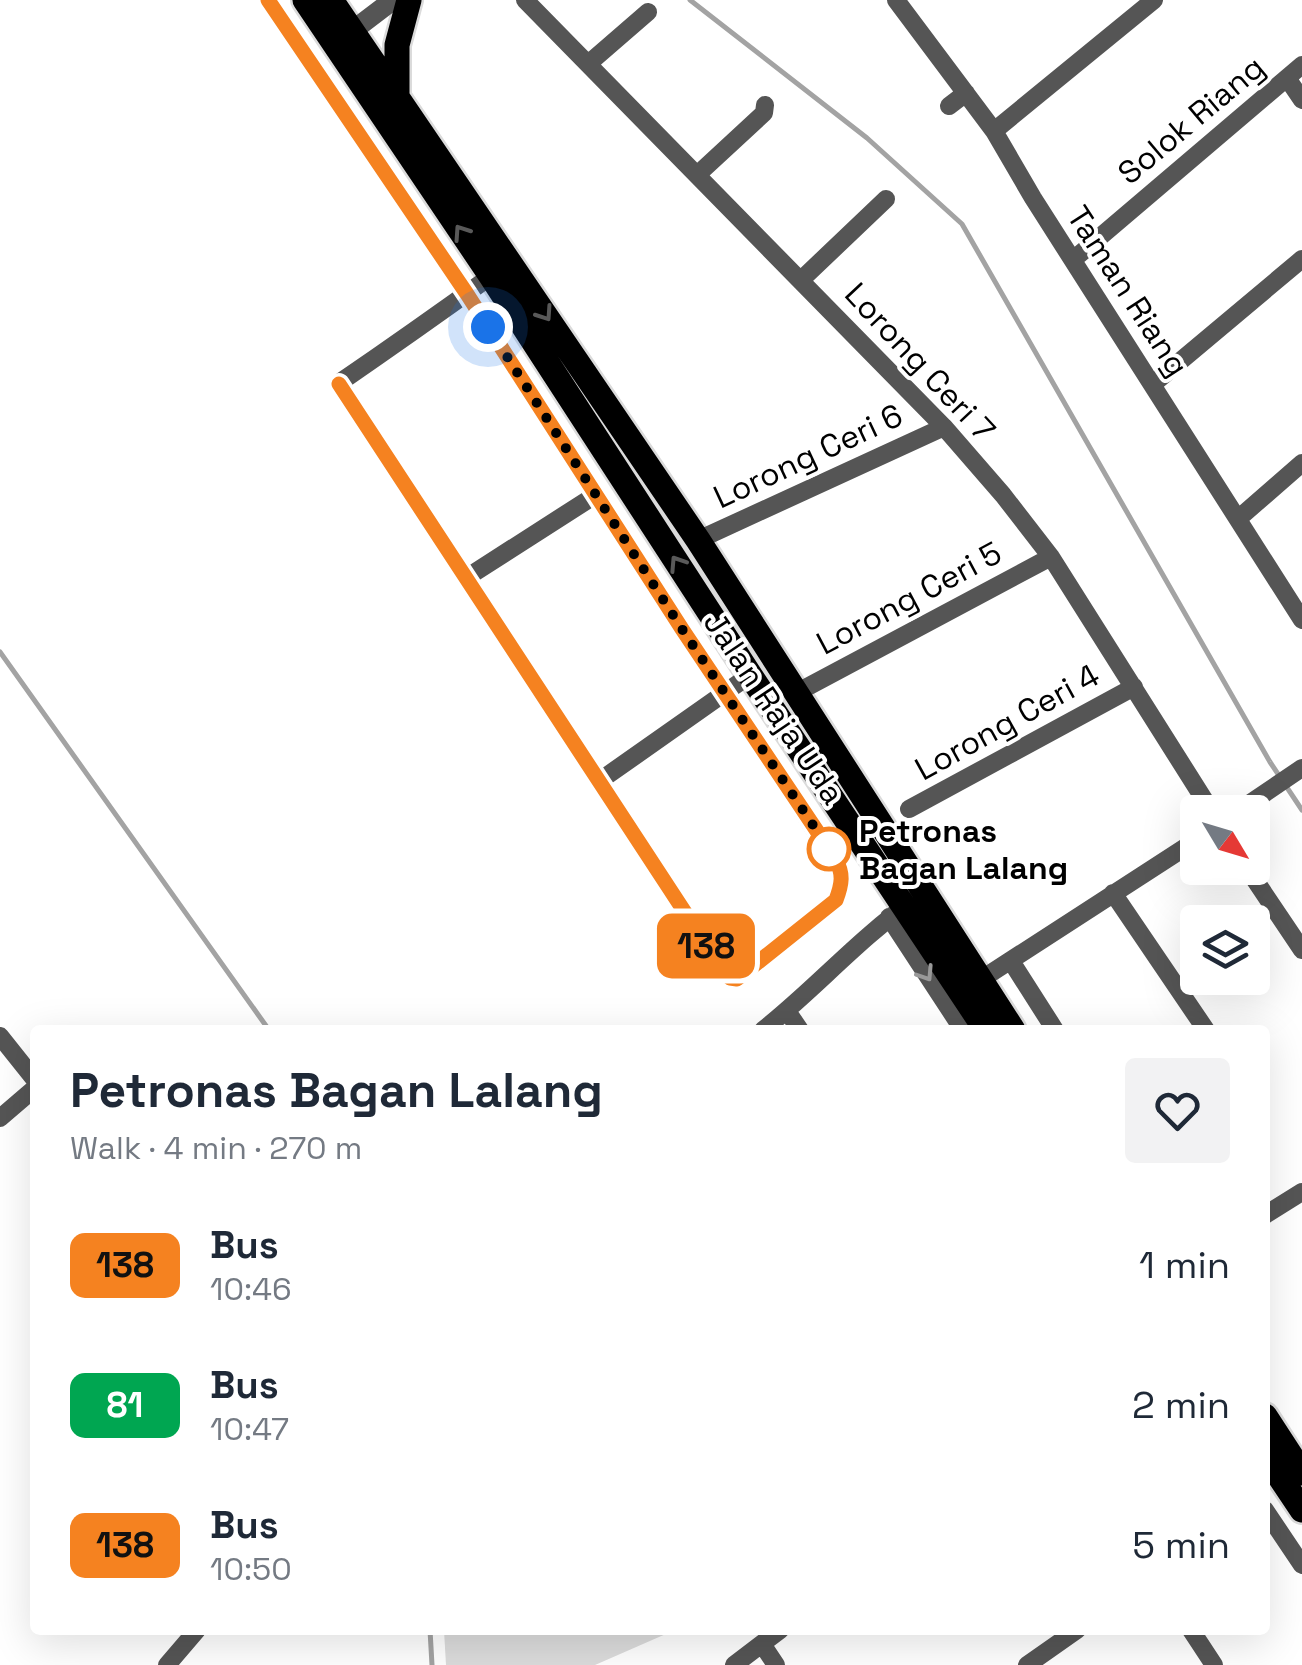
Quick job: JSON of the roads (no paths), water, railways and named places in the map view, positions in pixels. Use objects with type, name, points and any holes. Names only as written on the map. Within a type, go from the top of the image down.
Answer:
[{"type":"main road","name":"Jalan Raja Uda","points":[[305,0],[397,94],[698,540],[796,693],[906,906]]},
{"type":"main road","name":"Jalan Raja Uda","points":[[332,0],[343,38],[491,276],[750,675],[906,906],[1008,1025]]},
{"type":"main road","points":[[397,94],[397,45],[409,0]]},
{"type":"main road","name":"Jalan Raja Uda","points":[[971,986],[984,1025]]},
{"type":"main road","points":[[1270,1424],[1302,1473]]},
{"type":"main road","points":[[1270,1462],[1302,1510]]},
{"type":"street","name":"Jalan Raja Uda","points":[[268,0],[467,294],[842,870],[836,900],[737,979],[724,972],[339,384],[467,294]]},
{"type":"street","points":[[343,38],[394,0]]},
{"type":"street","name":"Lorong Ceri 7","points":[[525,0],[944,427],[1003,496],[1051,557],[1201,795]]},
{"type":"street","points":[[902,6],[922,0]]},
{"type":"street","points":[[994,131],[1154,0]]},
{"type":"street","name":"Taman Riang","points":[[902,6],[994,131],[1302,620]]},
{"type":"street","points":[[588,64],[648,12]]},
{"type":"street","name":"Solok Riang","points":[[1074,259],[1302,65]]},
{"type":"street","points":[[1286,78],[1302,100]]},
{"type":"street","points":[[949,106],[966,93]]},
{"type":"street","points":[[697,175],[764,112],[765,105]]},
{"type":"street","points":[[801,280],[886,198]]},
{"type":"street","points":[[1153,384],[1302,259]]},
{"type":"street","points":[[467,294],[491,276]]},
{"type":"street","name":"Lorong Ceri 6","points":[[698,540],[944,427]]},
{"type":"street","points":[[1238,518],[1302,463]]},
{"type":"street","points":[[466,578],[597,494]]},
{"type":"street","name":"Lorong Ceri 5","points":[[796,693],[1051,557]]},
{"type":"street","points":[[598,782],[750,675]]},
{"type":"street","name":"Lorong Ceri 4","points":[[909,810],[1134,687]]},
{"type":"street","points":[[1262,795],[1297,771]]},
{"type":"street","points":[[971,986],[1180,850]]},
{"type":"street","points":[[1258,885],[1302,950]]},
{"type":"street","points":[[1113,893],[1203,1025]]},
{"type":"street","points":[[769,1025],[906,906],[960,1025]]},
{"type":"street","points":[[1011,961],[1052,1025]]},
{"type":"street","points":[[787,1011],[797,1025]]},
{"type":"street","points":[[0,1036],[30,1074]]},
{"type":"street","points":[[0,1118],[30,1092]]},
{"type":"street","points":[[1270,1213],[1302,1192]]},
{"type":"street","points":[[1270,1517],[1302,1565]]},
{"type":"street","points":[[167,1665],[193,1635]]},
{"type":"street","points":[[734,1665],[774,1635]]},
{"type":"street","points":[[1027,1665],[1070,1635]]},
{"type":"street","points":[[1194,1635],[1214,1665]]},
{"type":"street","points":[[762,1644],[776,1665]]},
{"type":"waterway","points":[[690,0],[867,138],[962,224],[1270,762],[1302,810]]},
{"type":"waterway","points":[[0,652],[265,1025]]},
{"type":"waterway","points":[[430,1635],[432,1665]]},
{"type":"place","name":"Petronas Bagan Lalang","points":[[829,849]]}]
